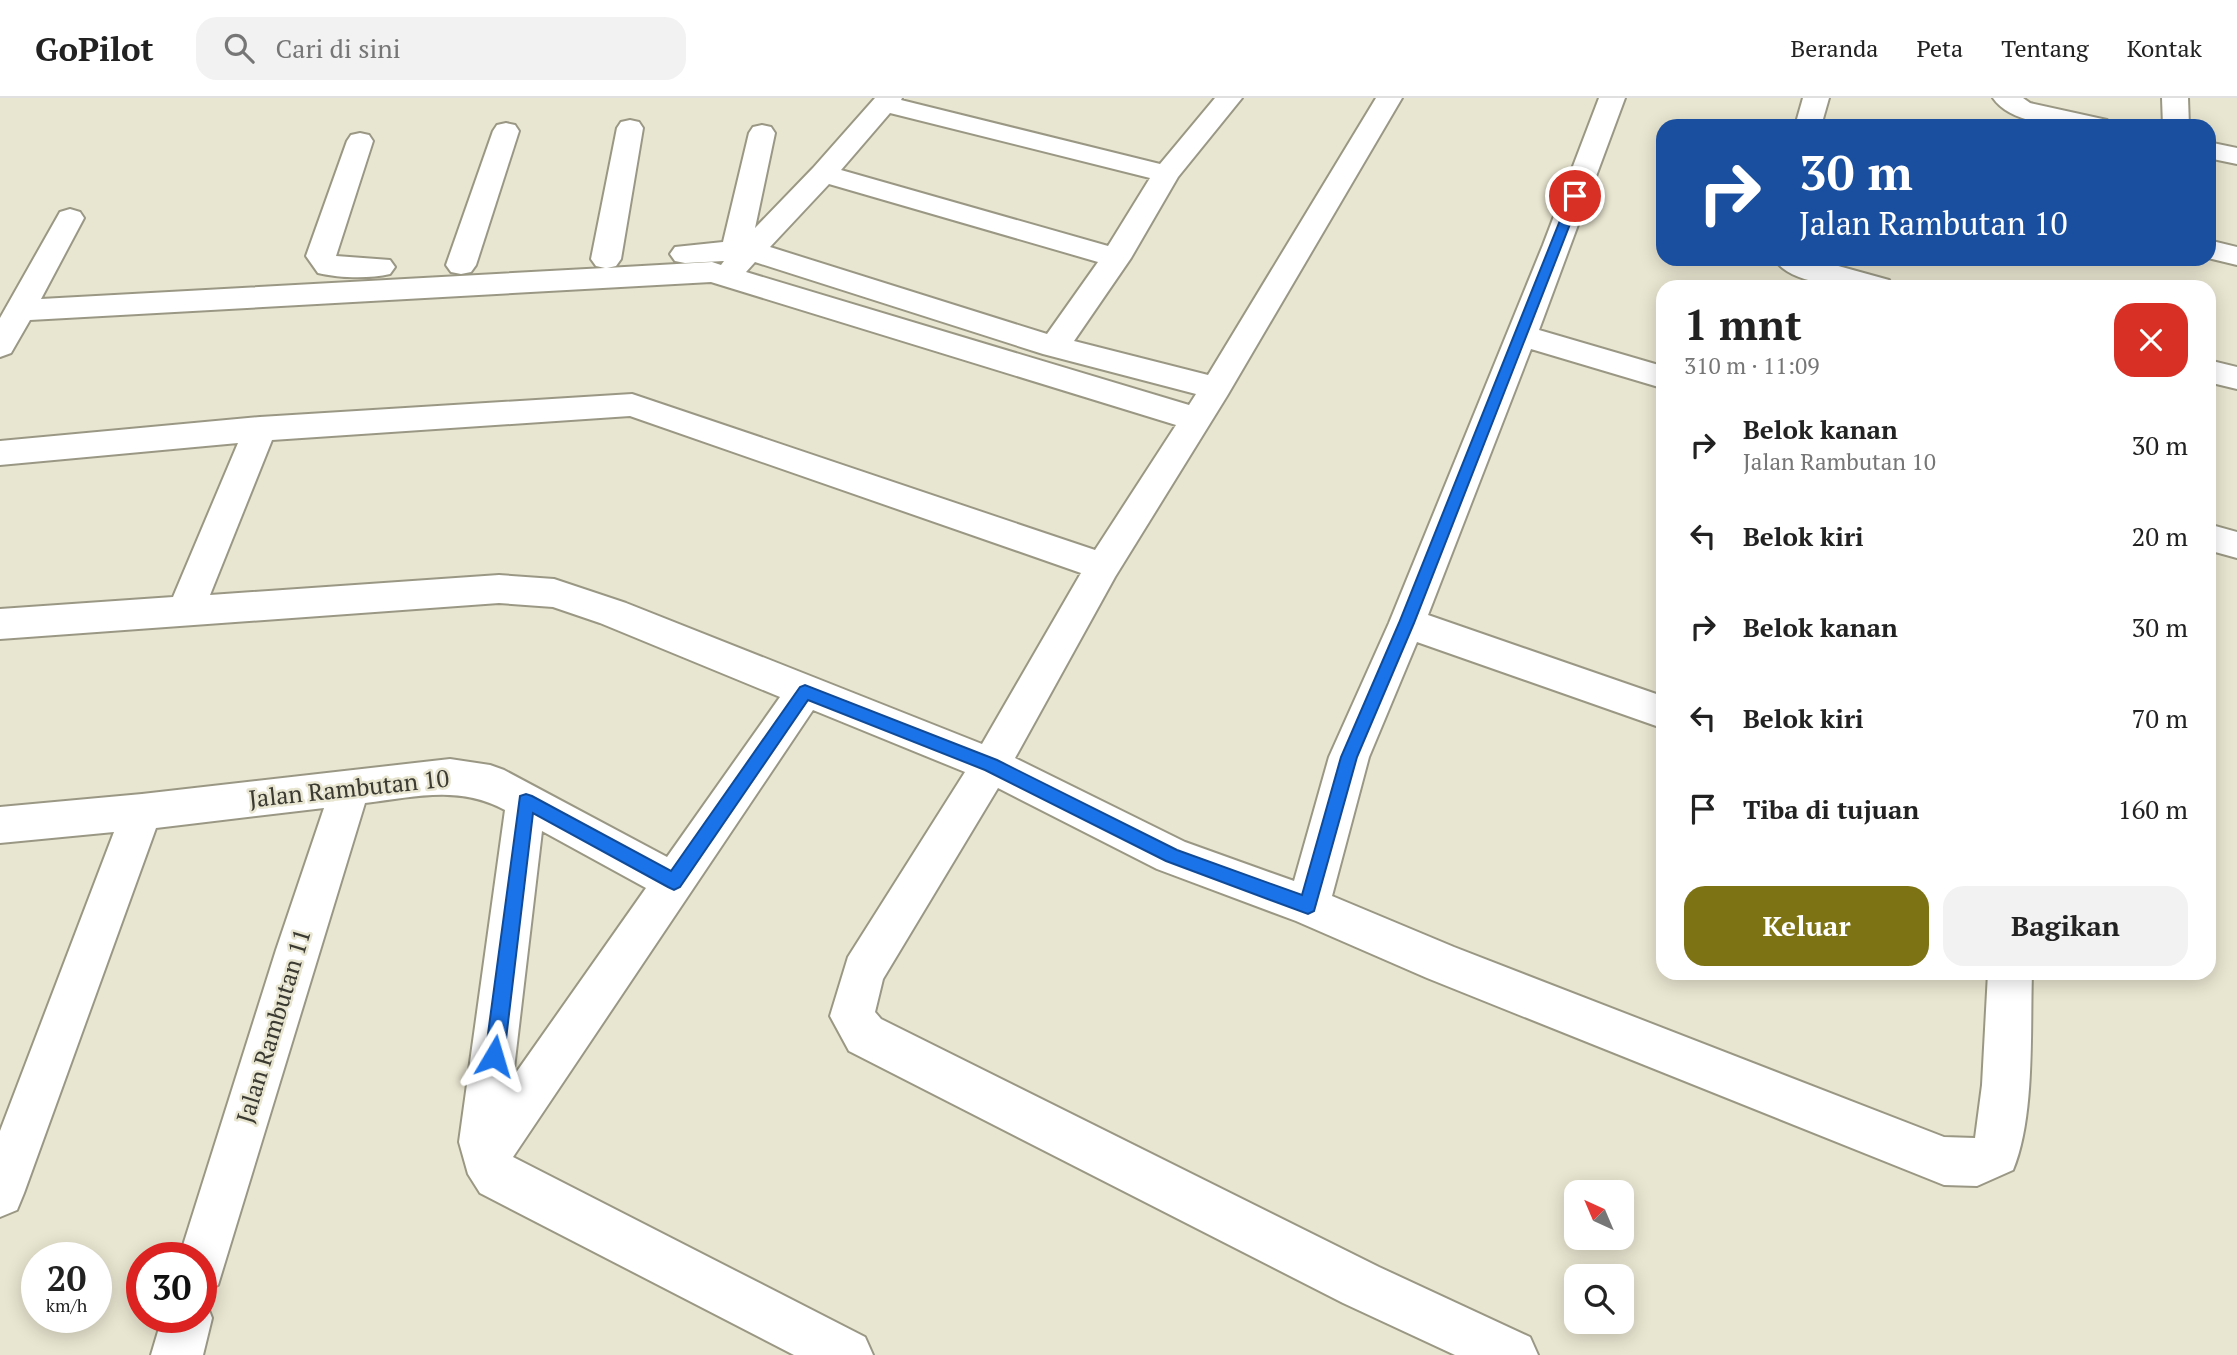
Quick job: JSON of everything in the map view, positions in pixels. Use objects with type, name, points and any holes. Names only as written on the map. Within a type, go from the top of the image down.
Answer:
[{"type":"street","points":[[1389,98],[1216,388],[1103,567],[991,765],[863,972],[852,1016],[865,1035],[1361,1285],[1512,1355]]},
{"type":"street","points":[[1308,906],[1349,757],[1407,623],[1612,98]]},
{"type":"street","points":[[1810,119],[1816,98]]},
{"type":"street","points":[[2006,98],[2021,109],[2066,119]]},
{"type":"street","points":[[2175,98],[2176,119]]},
{"type":"street","points":[[1054,347],[1116,258],[1166,174],[1225,99]]},
{"type":"street","points":[[21,310],[700,273],[737,258],[823,174],[887,101],[1166,174]]},
{"type":"street","points":[[606,259],[630,128]]},
{"type":"street","points":[[461,265],[506,131]]},
{"type":"street","points":[[737,258],[762,133]]},
{"type":"street","points":[[360,141],[321,256],[323,262],[335,268],[606,259],[737,258],[1054,347],[1216,388]]},
{"type":"street","points":[[2216,152],[2237,156]]},
{"type":"street","points":[[823,174],[1116,258]]},
{"type":"street","points":[[0,346],[70,218]]},
{"type":"street","points":[[2216,251],[2237,256]]},
{"type":"street","points":[[737,258],[1196,419]]},
{"type":"street","points":[[1803,266],[1850,280]]},
{"type":"street","points":[[1521,335],[1656,375]]},
{"type":"street","points":[[2216,373],[2237,378]]},
{"type":"street","points":[[0,453],[260,429],[587,405],[632,405],[1103,567]]},
{"type":"street","points":[[186,609],[260,429]]},
{"type":"street","points":[[2216,539],[2237,545]]},
{"type":"street","points":[[0,624],[499,589],[554,593],[613,613],[991,765],[1172,856],[1308,906],[1443,963],[1944,1161],[1977,1163],[1996,1153],[2004,1085],[2010,980]]},
{"type":"street","points":[[1407,623],[1656,710]]},
{"type":"street","points":[[485,1157],[805,691]]},
{"type":"street","name":"Jalan Rambutan 10","points":[[0,825],[142,812],[450,776],[490,782],[674,882]]},
{"type":"street","name":"Jalan Rambutan 11","points":[[209,1242],[297,950],[351,786]]},
{"type":"street","points":[[526,801],[482,1142],[485,1157],[497,1176],[847,1355]]},
{"type":"street","points":[[0,1193],[142,812]]},
{"type":"street","points":[[177,1355],[183,1333]]},
{"type":"route","points":[[494,1056],[526,801],[674,882],[805,691],[991,765],[1172,856],[1308,906],[1349,757],[1407,623],[1575,196]]}]
